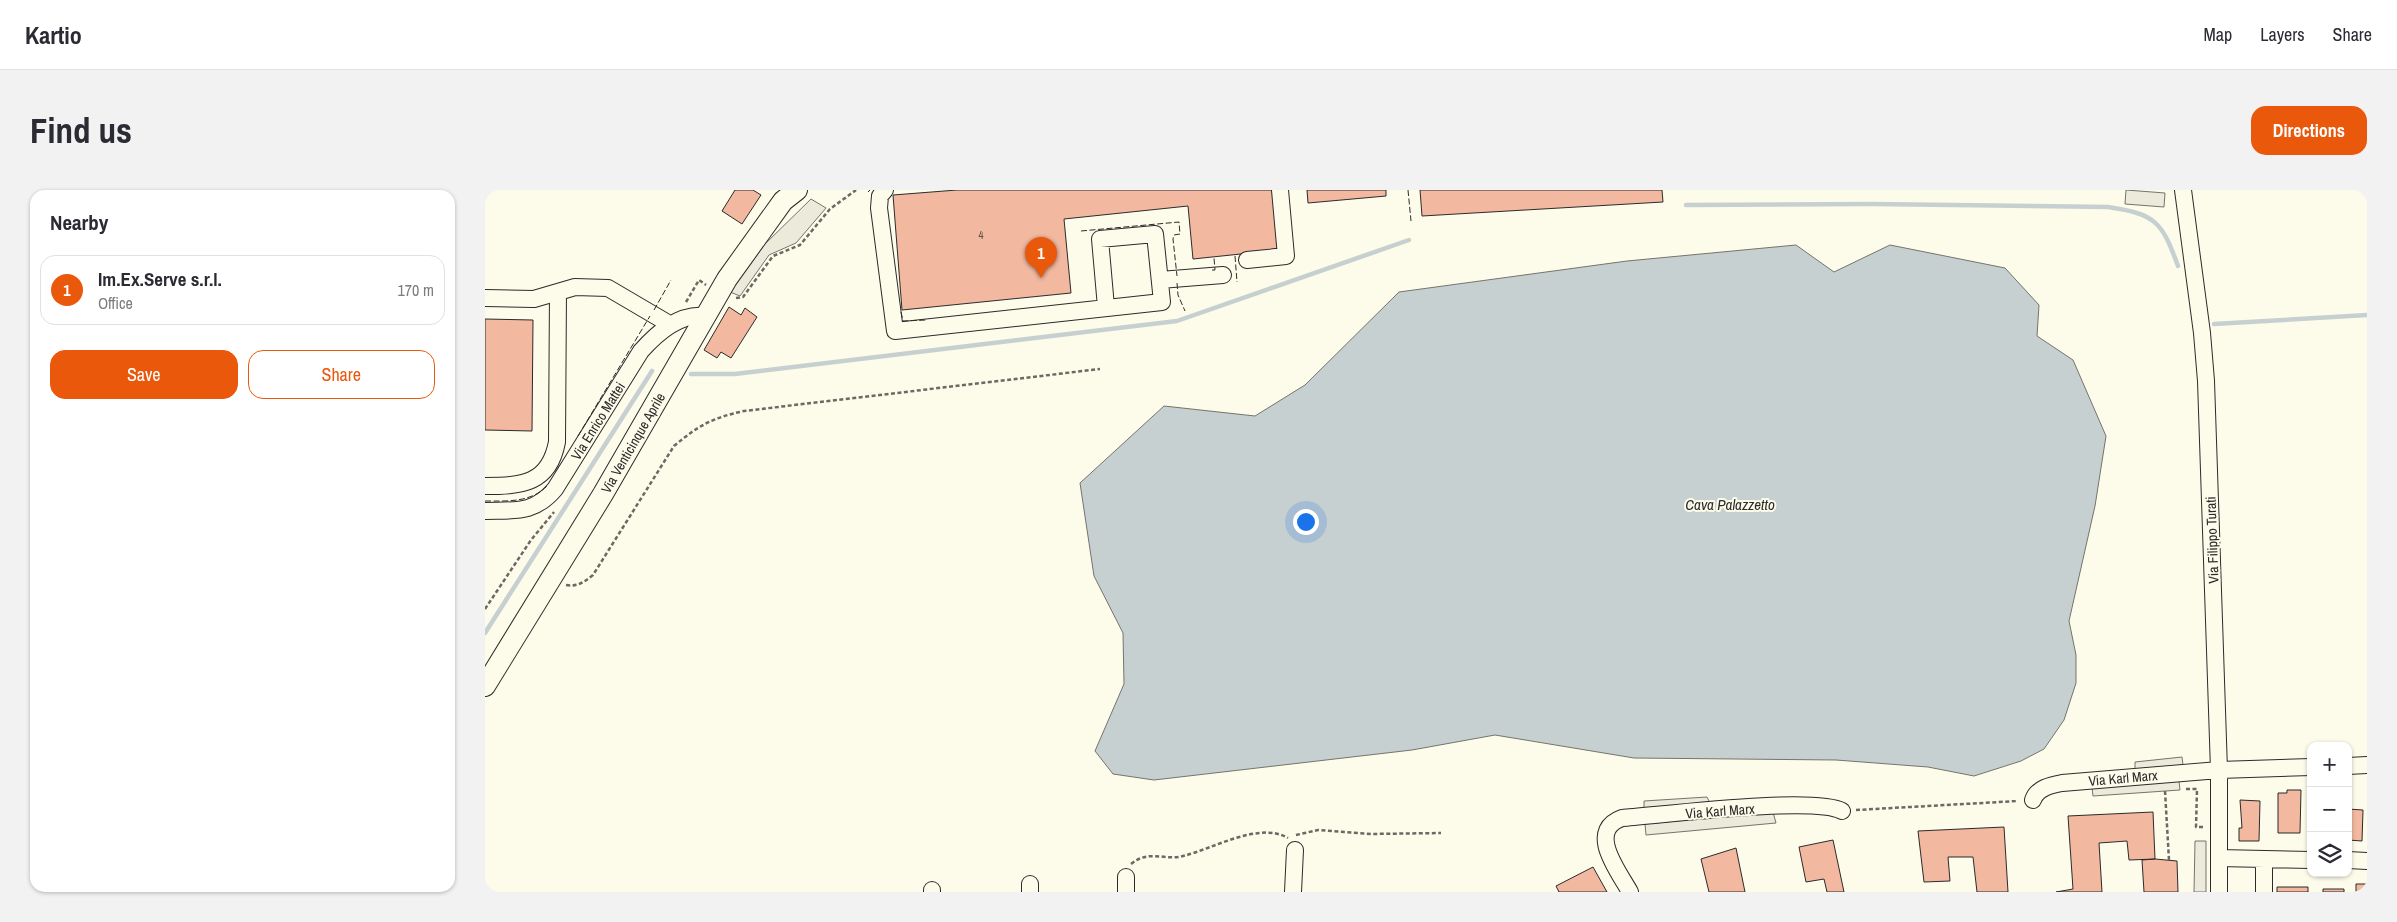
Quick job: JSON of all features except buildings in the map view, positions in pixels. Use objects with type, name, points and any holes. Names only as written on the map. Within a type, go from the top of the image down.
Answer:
[{"type":"main road","name":"Via Venticinque Aprile","points":[[485,686],[633,445],[705,316],[737,264],[789,194]]},
{"type":"street","points":[[885,190],[880,196],[879,208],[895,331],[1162,302],[1155,234],[1100,239],[1105,308]]},
{"type":"street","points":[[1247,260],[1286,256],[1280,190]]},
{"type":"street","name":"Via Filippo Turati","points":[[2183,190],[2204,355],[2219,770],[2219,892]]},
{"type":"street","points":[[1160,280],[1223,276]]},
{"type":"street","points":[[485,298],[534,299],[575,287],[608,288],[671,324]]},
{"type":"street","points":[[485,486],[523,484],[544,472],[555,453],[557,442],[558,292]]},
{"type":"street","name":"Via Enrico Mattei","points":[[485,510],[526,510],[543,503],[549,497],[641,351],[652,338],[671,324],[693,315],[705,316]]},
{"type":"street","points":[[2352,766],[2367,765]]},
{"type":"street","name":"Via Karl Marx","points":[[2033,800],[2044,789],[2062,783],[2219,770],[2307,767]]},
{"type":"street","name":"Via Karl Marx","points":[[1630,892],[1607,852],[1605,834],[1609,826],[1622,818],[1771,807],[1827,806],[1842,811]]},
{"type":"street","points":[[1293,892],[1295,850]]},
{"type":"street","points":[[2219,858],[2307,860]]},
{"type":"street","points":[[2264,859],[2264,892]]},
{"type":"street","points":[[2352,860],[2367,861]]},
{"type":"path","points":[[550,582],[574,586],[585,582],[593,575],[674,446],[693,430],[715,417],[754,410],[1100,369]]},
{"type":"path","points":[[2165,791],[2169,860]]},
{"type":"path","points":[[1126,884],[1128,868],[1140,858],[1155,856],[1183,857],[1253,834],[1274,833],[1291,840],[1299,833],[1318,830],[1371,834],[1441,832]]},
{"type":"shaded area","points":[[2126,190],[2165,193],[2164,207],[2125,204]]},
{"type":"shaded area","points":[[811,199],[826,208],[796,243],[769,255],[740,296],[730,292],[765,244]]},
{"type":"shaded area","points":[[2182,757],[2183,765],[2135,770],[2135,762]]},
{"type":"shaded area","points":[[2179,781],[2180,790],[2093,796],[2092,788]]},
{"type":"shaded area","points":[[1707,797],[1711,805],[1644,811],[1644,801]]},
{"type":"shaded area","points":[[1773,812],[1776,823],[1646,835],[1645,824]]},
{"type":"shaded area","points":[[2195,841],[2206,841],[2206,892],[2194,892]]},
{"type":"water","name":"Cava Palazzetto","points":[[1796,245],[1834,272],[1890,245],[2005,268],[2039,305],[2037,336],[2073,360],[2106,436],[2095,506],[2069,621],[2076,655],[2076,683],[2064,720],[2044,749],[2021,761],[1974,776],[1928,767],[1836,760],[1634,758],[1495,735],[1412,750],[1154,780],[1113,774],[1095,751],[1124,684],[1123,633],[1094,576],[1080,483],[1164,406],[1255,416],[1305,385],[1399,292],[1627,261]]},
{"type":"waterway","points":[[1686,205],[1873,204],[2108,207],[2137,213],[2155,223],[2167,239],[2178,266]]},
{"type":"waterway","points":[[691,374],[735,374],[1177,321],[1409,240]]},
{"type":"waterway","points":[[2214,324],[2367,315]]},
{"type":"waterway","points":[[485,633],[652,371]]},
{"type":"fence","points":[[1408,190],[1411,221]]},
{"type":"fence","points":[[1081,231],[1179,222],[1180,234],[1174,235],[1173,239],[1177,276]]},
{"type":"fence","points":[[1235,256],[1237,282]]},
{"type":"fence","points":[[1212,270],[1215,270],[1214,258]]},
{"type":"fence","points":[[654,310],[671,280]]},
{"type":"fence","points":[[1177,283],[1178,295],[1185,311]]},
{"type":"fence","points":[[901,312],[903,321],[926,320]]},
{"type":"fence","points":[[578,436],[650,316]]},
{"type":"fence","points":[[485,501],[511,501],[527,498],[548,485]]},
{"type":"place","name":"Im.Ex.Serve s.r.l.","points":[[1041,278]]}]
